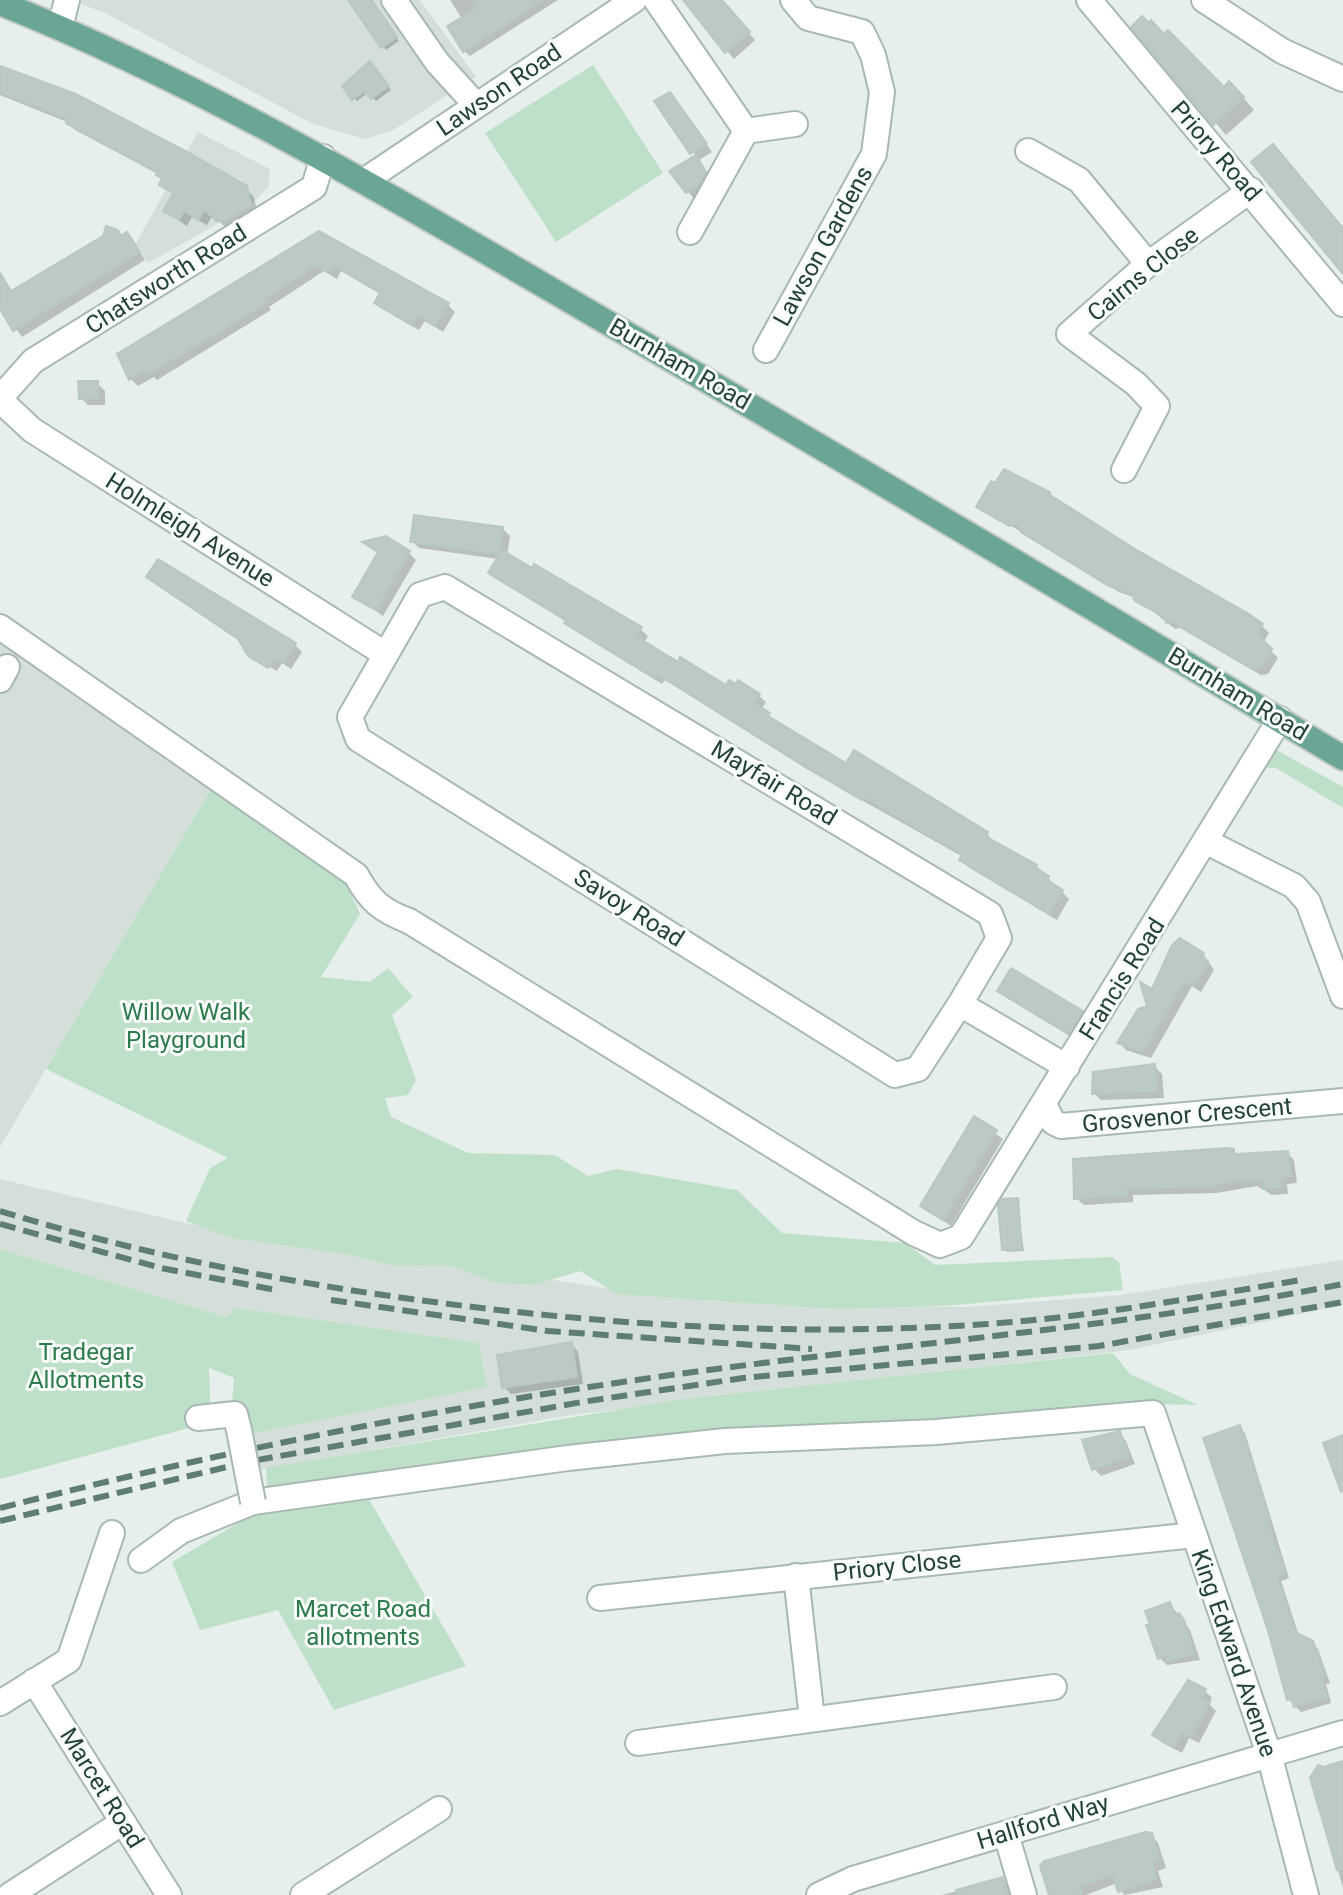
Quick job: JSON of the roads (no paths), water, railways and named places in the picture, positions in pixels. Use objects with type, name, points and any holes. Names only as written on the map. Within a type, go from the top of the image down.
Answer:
[{"type":"main road","name":"Burnham Road","points":[[0,3],[60,27],[227,106],[323,157],[1343,758]]},
{"type":"street","points":[[60,27],[67,0]]},
{"type":"street","points":[[394,0],[437,62],[476,105]]},
{"type":"street","name":"Lawson Road","points":[[364,181],[634,0]]},
{"type":"street","points":[[656,0],[746,131]]},
{"type":"street","name":"Lawson Gardens","points":[[766,350],[874,154],[882,92],[873,55],[862,32],[808,18],[793,0]]},
{"type":"street","name":"Priory Road","points":[[1089,0],[1119,41],[1251,190],[1342,302]]},
{"type":"street","points":[[1204,0],[1282,51],[1343,79]]},
{"type":"street","points":[[746,131],[795,124]]},
{"type":"street","points":[[690,232],[746,131]]},
{"type":"street","points":[[1028,151],[1079,180],[1148,264]]},
{"type":"street","name":"Chatsworth Road","points":[[0,399],[33,361],[314,187],[323,157]]},
{"type":"street","name":"Cairns Close","points":[[1124,470],[1157,406],[1136,384],[1069,334],[1148,264],[1251,190]]},
{"type":"street","name":"Holmleigh Avenue","points":[[0,399],[32,430],[385,654]]},
{"type":"street","name":"Mayfair Road","points":[[385,654],[420,595],[445,587],[990,914],[999,938],[960,1004]]},
{"type":"street","name":"Francis Road","points":[[0,627],[356,875],[368,897],[381,910],[436,937],[914,1233],[940,1245],[961,1237],[1280,719]]},
{"type":"street","name":"Savoy Road","points":[[385,654],[350,717],[358,739],[895,1075],[918,1069],[960,1004]]},
{"type":"street","points":[[1207,842],[1294,886],[1308,902],[1343,996]]},
{"type":"street","points":[[960,1004],[1067,1067]]},
{"type":"street","name":"Grosvenor Crescent","points":[[1044,1104],[1053,1122],[1061,1126],[1343,1101]]},
{"type":"street","name":"King Edward Avenue","points":[[253,1502],[568,1458],[725,1441],[936,1432],[1153,1413],[1269,1754],[1306,1895]]},
{"type":"street","points":[[141,1560],[181,1531],[253,1502],[235,1414],[198,1418]]},
{"type":"street","points":[[0,1703],[69,1660],[112,1533]]},
{"type":"street","name":"Priory Close","points":[[600,1598],[1194,1535]]},
{"type":"street","points":[[796,1576],[812,1719]]},
{"type":"street","name":"Marcet Road","points":[[34,1681],[169,1895]]},
{"type":"street","points":[[638,1743],[1054,1687]]},
{"type":"street","name":"Hallford Way","points":[[819,1895],[853,1879],[1343,1733]]},
{"type":"street","points":[[303,1895],[439,1809]]},
{"type":"street","points":[[10,1895],[123,1822]]},
{"type":"street","points":[[1006,1834],[1024,1895]]},
{"type":"railway","points":[[0,1211],[105,1241],[319,1285],[496,1310],[706,1327],[917,1328],[1026,1321],[1184,1300],[1301,1280]]},
{"type":"railway","points":[[0,1224],[161,1268],[276,1290]]},
{"type":"railway","points":[[0,1508],[250,1449],[501,1401],[755,1364],[1092,1324],[1343,1284]]},
{"type":"railway","points":[[331,1300],[548,1331],[812,1349]]},
{"type":"railway","points":[[0,1521],[252,1461],[582,1402],[743,1378],[1099,1346],[1343,1302]]},
{"type":"park label","name":"Willow Walk Playground","points":[[186,1026]]},
{"type":"park label","name":"Tradegar Allotments","points":[[86,1366]]},
{"type":"park label","name":"Marcet Road allotments","points":[[363,1623]]}]
